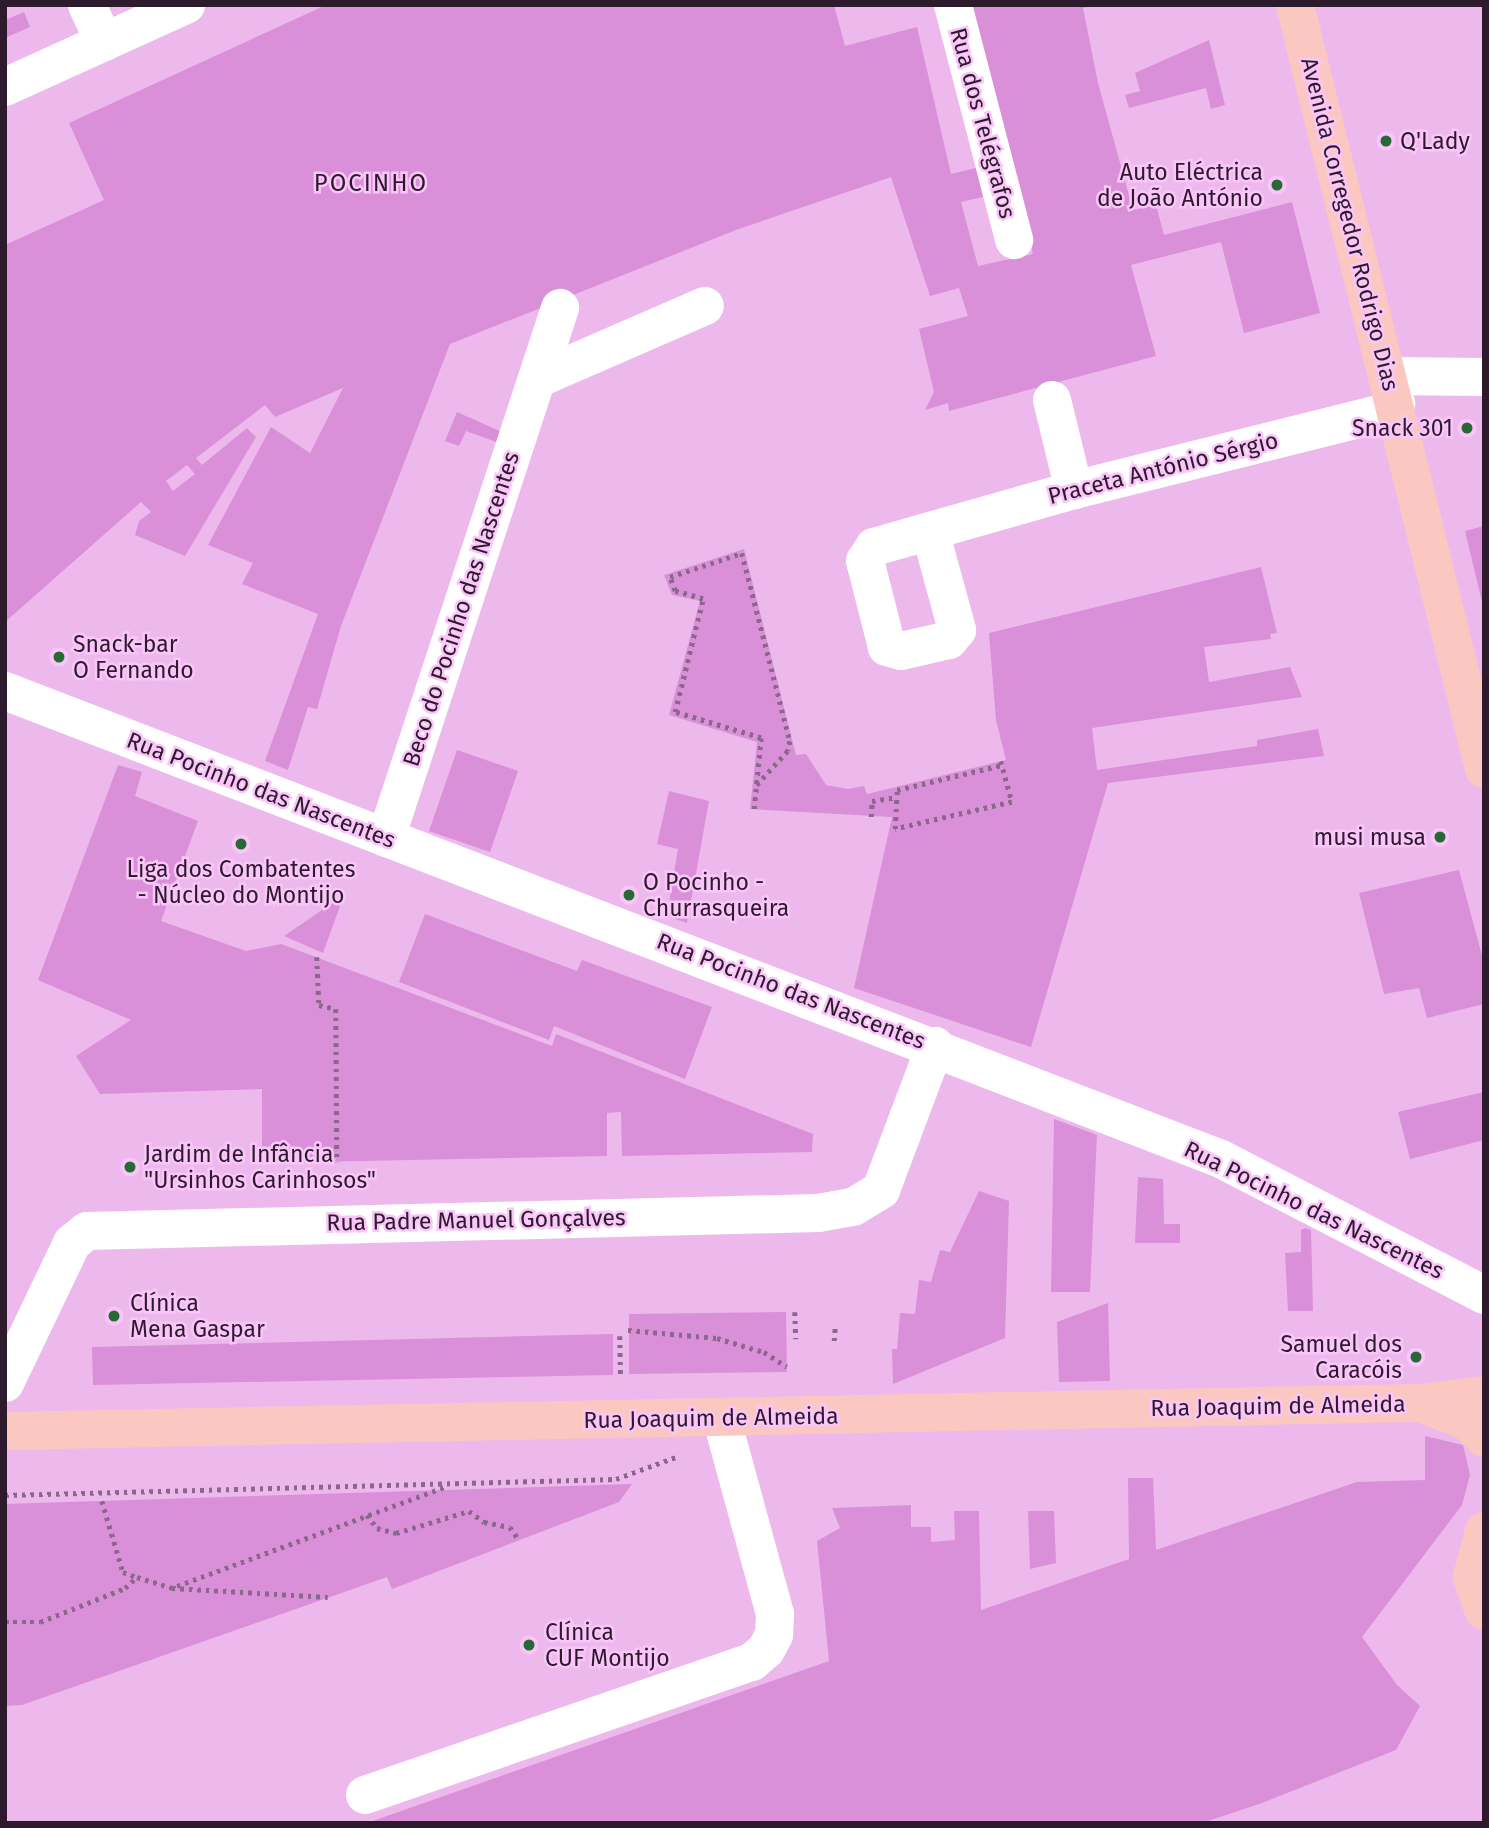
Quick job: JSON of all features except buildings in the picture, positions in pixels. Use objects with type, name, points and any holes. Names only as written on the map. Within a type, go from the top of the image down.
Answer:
[{"type":"main road","name":"Avenida Corregedor Rodrigo Dias","points":[[1294,5],[1392,390],[1484,769]]},
{"type":"main road","name":"Rua Joaquim de Almeida","points":[[5,1431],[723,1428],[1418,1403],[1484,1395]]},
{"type":"main road","name":"Rua Joaquim de Almeida","points":[[1418,1403],[1467,1421],[1484,1438]]},
{"type":"main road","points":[[1484,1531],[1472,1577],[1484,1611]]},
{"type":"street","points":[[87,5],[104,42]]},
{"type":"street","points":[[5,88],[186,5]]},
{"type":"street","name":"Rua dos Telégrafos","points":[[953,5],[1014,240]]},
{"type":"street","points":[[537,379],[705,306]]},
{"type":"street","name":"Beco do Pocinho das Nascentes","points":[[386,838],[560,308]]},
{"type":"street","points":[[1392,390],[1484,377]]},
{"type":"street","name":"Praceta António Sérgio","points":[[930,531],[1074,490],[1378,414],[1392,390]]},
{"type":"street","points":[[1052,400],[1074,490]]},
{"type":"street","name":"Rua Pocinho das Nascentes","points":[[5,691],[935,1046],[1221,1159],[1484,1295]]},
{"type":"street","name":"Rua Padre Manuel Gonçalves","points":[[5,1383],[72,1243],[86,1231],[818,1213],[853,1208],[881,1189],[935,1046]]},
{"type":"street","points":[[365,1795],[752,1662],[766,1650],[774,1635],[775,1615],[723,1428]]},
{"type":"path","points":[[754,809],[756,786],[761,738],[675,712],[703,599],[675,591],[670,577],[742,553],[790,741],[788,751],[756,786]]},
{"type":"path","points":[[1002,763],[1012,802],[895,829],[896,797],[897,790],[1002,763]]},
{"type":"path","points":[[871,817],[872,801],[896,797]]},
{"type":"path","points":[[317,957],[319,1005],[336,1009],[337,1162]]},
{"type":"path","points":[[795,1312],[796,1339]]},
{"type":"path","points":[[834,1341],[835,1325]]},
{"type":"path","points":[[628,1330],[717,1338],[764,1352],[787,1367]]},
{"type":"path","points":[[620,1336],[621,1375]]},
{"type":"path","points":[[5,1495],[616,1479],[723,1428]]},
{"type":"path","points":[[172,1588],[449,1485]]},
{"type":"path","points":[[102,1501],[123,1572],[172,1588],[328,1597]]},
{"type":"path","points":[[368,1515],[377,1528],[396,1533],[469,1511],[484,1522],[510,1527],[519,1541]]},
{"type":"path","points":[[5,1622],[40,1622],[125,1588],[137,1577]]},
{"type":"shaded area","points":[[326,5],[834,5],[845,46],[917,27],[951,174],[976,168],[983,197],[961,202],[978,266],[1033,254],[971,5],[1095,5],[1083,8],[1098,83],[1133,210],[1156,205],[1164,235],[1292,202],[1320,313],[1244,333],[1221,242],[1131,265],[1156,356],[949,411],[948,403],[925,410],[934,392],[919,329],[968,316],[959,288],[930,296],[891,177],[736,230],[450,344],[341,626],[317,709],[308,707],[288,770],[265,761],[318,614],[242,584],[253,563],[208,545],[271,427],[310,453],[343,388],[275,417],[265,405],[196,458],[202,465],[247,428],[256,437],[185,556],[135,535],[139,521],[151,512],[141,502],[5,622],[5,245],[104,200],[69,123]],"holes":[[[187,465],[195,474],[173,491],[166,481]]]},
{"type":"shaded area","points":[[24,12],[30,27],[5,38],[5,20]]},
{"type":"shaded area","points":[[1209,40],[1225,105],[1211,109],[1206,88],[1129,108],[1125,95],[1140,91],[1135,73]]},
{"type":"shaded area","points":[[457,412],[502,432],[499,443],[466,431],[459,446],[445,441]]},
{"type":"shaded area","points":[[1484,526],[1484,610],[1465,531]]},
{"type":"shaded area","points":[[744,549],[796,755],[806,754],[826,785],[848,789],[864,786],[867,794],[1006,760],[996,720],[989,633],[1261,567],[1277,633],[1270,634],[1271,639],[1204,647],[1209,682],[1290,667],[1302,697],[1092,728],[1097,770],[1257,746],[1257,740],[1318,729],[1324,756],[1108,783],[1031,1047],[854,988],[892,817],[750,809],[757,742],[669,715],[700,601],[672,595],[664,575]]},
{"type":"shaded area","points":[[457,750],[518,771],[490,852],[429,831]]},
{"type":"shaded area","points":[[118,765],[142,772],[135,796],[198,821],[161,921],[246,951],[281,944],[552,1046],[556,1034],[813,1134],[812,1152],[622,1156],[621,1112],[607,1113],[607,1156],[262,1163],[262,1089],[100,1094],[76,1056],[131,1020],[38,980]]},
{"type":"shaded area","points":[[669,791],[709,801],[687,923],[667,916],[678,849],[657,844]]},
{"type":"shaded area","points":[[1459,870],[1484,963],[1484,1004],[1427,1018],[1419,988],[1384,994],[1359,893]]},
{"type":"shaded area","points":[[344,895],[323,953],[284,936]]},
{"type":"shaded area","points":[[425,914],[577,971],[582,960],[712,1007],[685,1079],[554,1026],[549,1040],[399,982]]},
{"type":"shaded area","points":[[1484,1092],[1484,1140],[1410,1159],[1398,1112]]},
{"type":"shaded area","points":[[1054,1119],[1097,1135],[1090,1292],[1051,1292]]},
{"type":"shaded area","points":[[1138,1177],[1163,1179],[1164,1224],[1180,1224],[1180,1243],[1135,1243]]},
{"type":"shaded area","points":[[979,1191],[1009,1201],[1005,1338],[893,1384],[892,1349],[897,1349],[900,1313],[915,1314],[919,1280],[931,1282],[940,1250],[950,1252]]},
{"type":"shaded area","points":[[1301,1230],[1311,1230],[1313,1311],[1288,1311],[1285,1253],[1301,1252]]},
{"type":"shaded area","points":[[1108,1303],[1110,1381],[1059,1382],[1057,1322]]},
{"type":"shaded area","points":[[786,1312],[787,1372],[629,1374],[629,1314]]},
{"type":"shaded area","points":[[613,1334],[613,1375],[93,1385],[92,1347]]},
{"type":"shaded area","points":[[1425,1436],[1463,1445],[1470,1475],[1462,1505],[1362,1637],[1397,1685],[1420,1706],[1396,1750],[1262,1803],[1202,1823],[367,1823],[829,1661],[817,1541],[840,1528],[832,1508],[911,1505],[911,1527],[931,1527],[931,1542],[955,1540],[954,1511],[979,1511],[981,1610],[1129,1559],[1128,1478],[1153,1478],[1156,1550],[1357,1482],[1425,1480]]},
{"type":"shaded area","points":[[632,1484],[619,1502],[392,1589],[387,1577],[22,1705],[5,1706],[5,1504]]},
{"type":"shaded area","points":[[1028,1511],[1054,1511],[1056,1563],[1030,1569]]},
{"type":"place","name":"Q'Lady","points":[[1386,141]]},
{"type":"place","name":"Auto Eléctrica de João António","points":[[1277,185]]},
{"type":"place","name":"Snack 301","points":[[1467,428]]},
{"type":"place","name":"Snack-bar O Fernando","points":[[59,657]]},
{"type":"place","name":"musi musa","points":[[1440,837]]},
{"type":"place","name":"Liga dos Combatentes - Núcleo do Montijo","points":[[241,844]]},
{"type":"place","name":"O Pocinho - Churrasqueira","points":[[629,895]]},
{"type":"place","name":"Jardim de Infância \"Ursinhos Carinhosos\"","points":[[130,1167]]},
{"type":"place","name":"Clínica Mena Gaspar","points":[[114,1316]]},
{"type":"place","name":"Samuel dos Caracóis","points":[[1416,1357]]},
{"type":"place","name":"Clínica CUF Montijo","points":[[529,1645]]},
{"type":"district","name":"POCINHO","points":[[371,184]]}]
